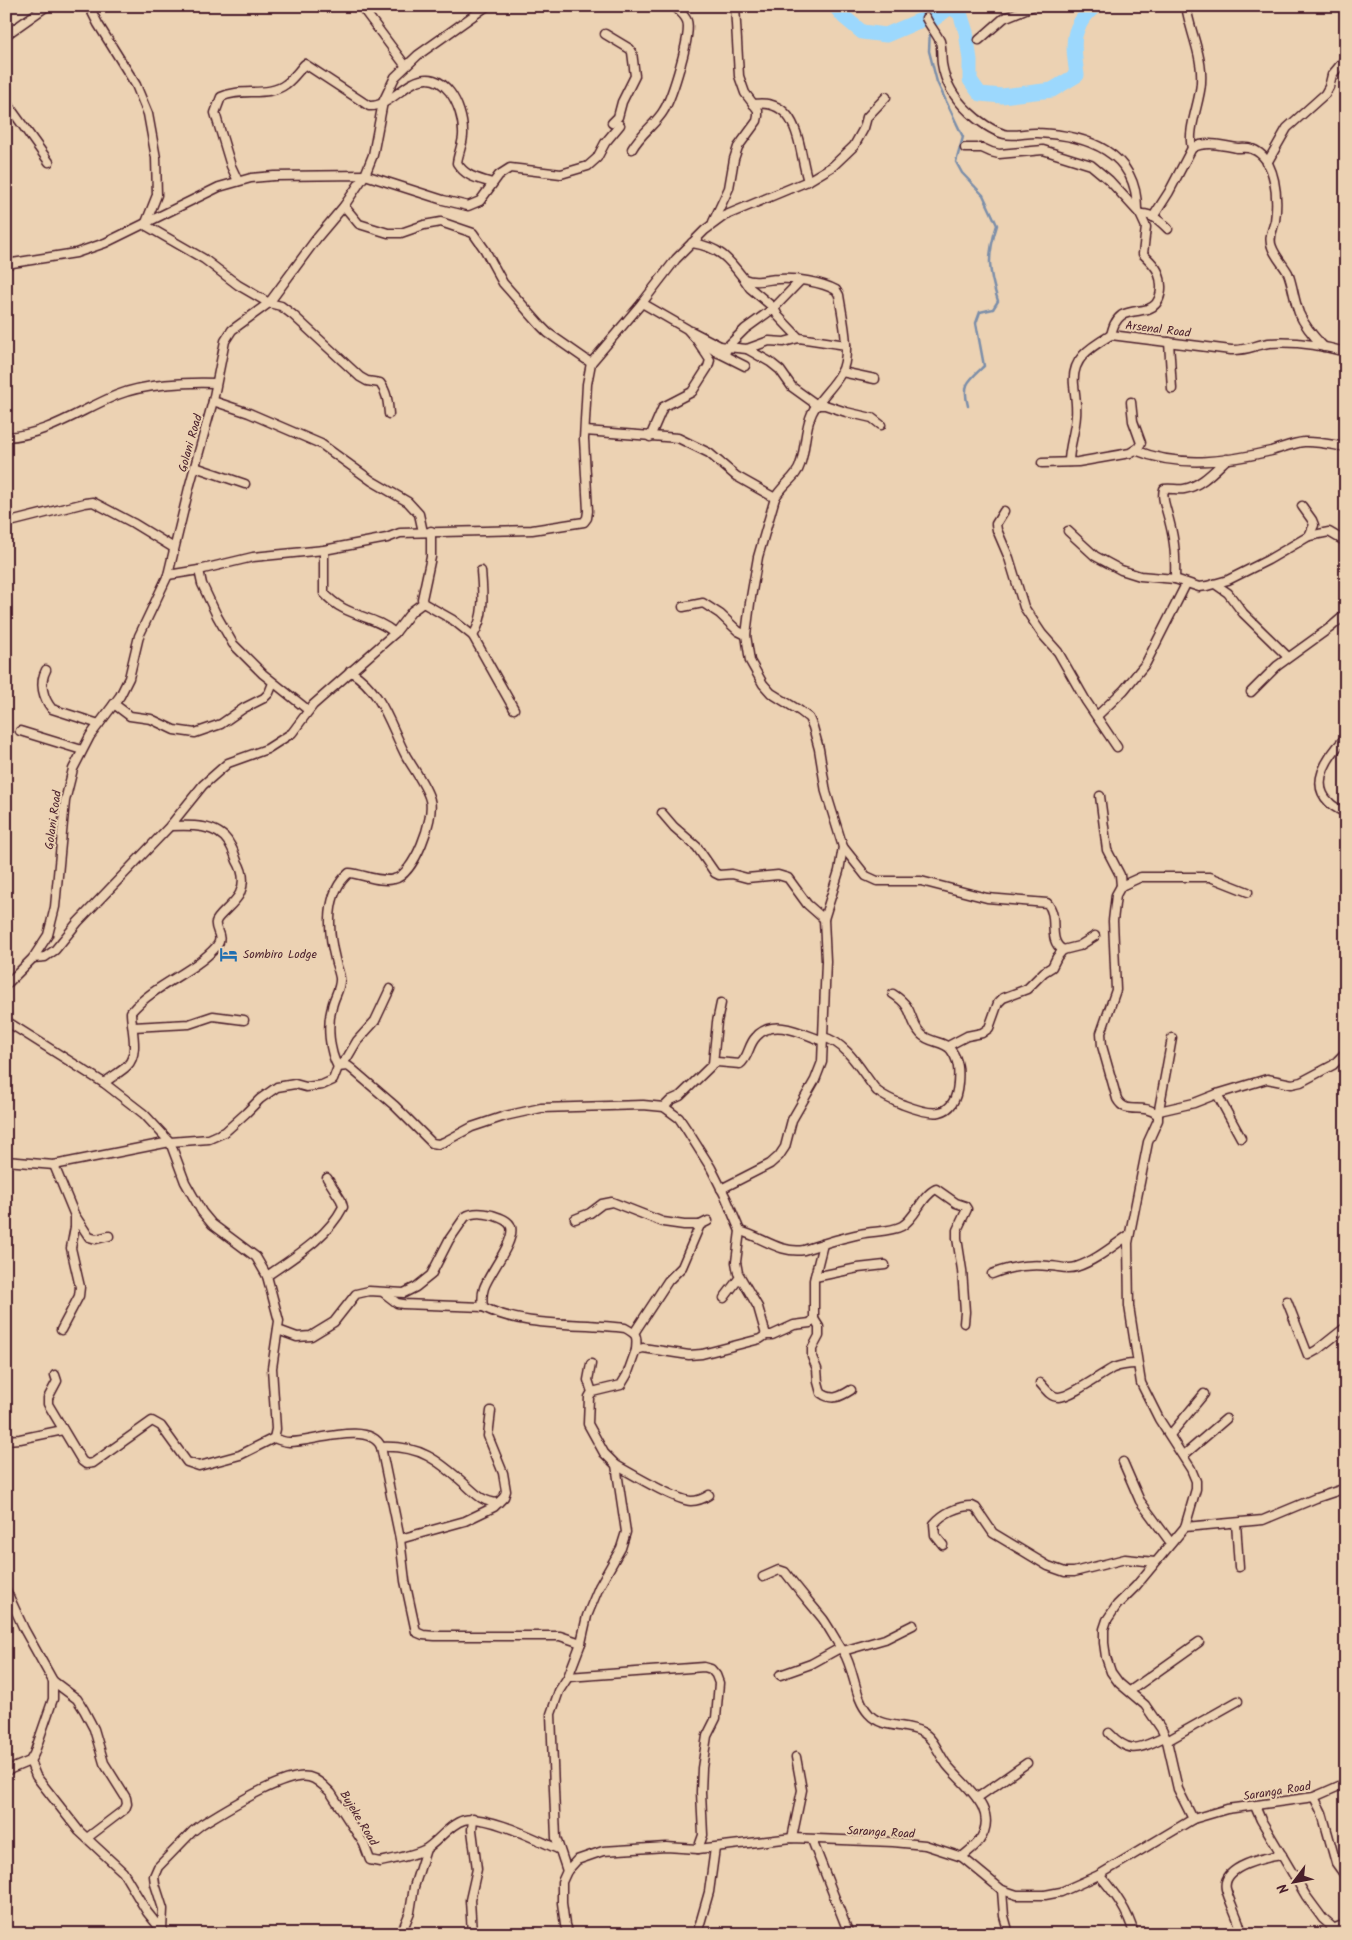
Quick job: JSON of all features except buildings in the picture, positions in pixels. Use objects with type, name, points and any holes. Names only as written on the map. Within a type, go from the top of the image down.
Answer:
[{"type":"street","points":[[6,35],[47,6]]},
{"type":"street","points":[[90,6],[98,24],[136,85],[148,114],[156,158],[157,195],[145,225]]},
{"type":"street","points":[[361,6],[405,65]]},
{"type":"street","name":"Golani Road","points":[[6,985],[33,958],[48,935],[55,907],[66,801],[73,769],[98,724],[114,704],[130,678],[139,636],[168,574],[213,401],[223,346],[229,334],[269,303],[313,243],[344,206],[365,175],[373,155],[383,102],[395,77],[405,65],[477,9],[487,6]]},
{"type":"street","points":[[632,149],[638,138],[664,112],[681,63],[688,30],[687,20],[674,6]]},
{"type":"street","points":[[713,223],[729,188],[738,147],[757,121],[758,110],[741,87],[735,6]]},
{"type":"street","points":[[979,40],[1004,18],[1033,6]]},
{"type":"street","points":[[1186,6],[1198,48],[1201,68],[1199,96],[1190,140],[1192,148]]},
{"type":"street","points":[[926,18],[940,42],[947,84],[969,113],[991,128],[1007,135],[1038,133],[1064,136],[1091,143],[1120,160],[1130,176],[1137,195],[1139,211],[1146,227],[1143,254],[1158,272],[1161,285],[1160,296],[1156,305],[1150,308],[1123,314],[1115,323],[1111,335]]},
{"type":"street","points":[[6,264],[76,253],[105,243],[219,188],[238,181],[274,176],[365,175],[468,206],[480,202],[492,183],[510,168],[561,174],[588,166],[597,158],[616,124],[622,102],[635,76],[630,48],[605,34]]},
{"type":"street","points":[[1267,163],[1287,128],[1325,94],[1332,75],[1346,58]]},
{"type":"street","points":[[238,181],[215,114],[221,97],[230,92],[263,92],[280,88],[304,64],[365,103],[373,106],[394,97],[413,82],[430,79],[445,85],[456,100],[461,114],[464,133],[457,163],[462,171],[469,176],[492,183]]},
{"type":"street","points":[[168,574],[199,570],[254,557],[324,550],[387,538],[400,533],[522,530],[584,522],[588,518],[584,455],[587,384],[591,363],[642,304],[676,259],[713,223],[737,209],[808,181],[833,166],[849,151],[864,128],[866,117],[886,97]]},
{"type":"street","points":[[6,102],[49,162]]},
{"type":"street","points":[[753,104],[769,104],[787,115],[791,120],[799,140],[808,181]]},
{"type":"street","points":[[1153,217],[1169,192],[1192,148],[1207,144],[1252,149],[1260,154],[1272,174],[1276,193],[1276,212],[1271,235],[1272,248],[1287,271],[1295,293],[1299,313],[1324,347]]},
{"type":"street","points":[[965,148],[982,148],[998,154],[1043,150],[1091,165],[1109,180],[1139,211],[1153,217],[1168,229]]},
{"type":"street","points":[[344,206],[359,224],[388,233],[401,233],[424,225],[441,222],[473,234],[485,250],[503,283],[541,326],[591,363]]},
{"type":"street","points":[[145,225],[194,252],[228,279],[269,303],[281,306],[293,315],[360,377],[367,381],[380,383],[388,398],[389,414]]},
{"type":"street","points":[[692,243],[707,245],[719,251],[750,288],[774,308],[778,316],[799,338]]},
{"type":"street","points":[[744,279],[755,282],[777,279],[800,281],[820,284],[836,290],[839,294],[846,345],[842,372],[817,405],[808,425],[800,466],[793,477],[779,490],[775,498],[758,557],[746,636],[750,661],[762,684],[771,693],[809,718],[814,727],[826,792],[843,847],[866,876],[877,881],[921,881],[987,898],[1047,904],[1052,908],[1054,916],[1054,942],[1063,950]]},
{"type":"street","points":[[723,350],[746,329],[774,308],[800,281]]},
{"type":"street","points":[[642,304],[723,350],[732,360],[745,366]]},
{"type":"street","points":[[650,437],[663,407],[692,392],[708,367],[710,360],[687,329]]},
{"type":"street","name":"Arsenal Road","points":[[1069,462],[1075,430],[1077,401],[1074,370],[1080,357],[1111,335],[1240,350],[1277,343],[1324,347],[1346,352]]},
{"type":"street","points":[[696,339],[723,350],[757,346],[769,341],[784,342],[799,338],[846,345]]},
{"type":"street","points":[[1168,342],[1172,389]]},
{"type":"street","points":[[743,348],[775,366],[792,387],[817,405],[825,405],[872,418],[881,424]]},
{"type":"street","points":[[842,372],[874,379]]},
{"type":"street","points":[[6,438],[22,437],[43,431],[103,401],[143,387],[216,383]]},
{"type":"street","points":[[213,401],[249,413],[321,444],[372,481],[408,502],[418,514],[427,531],[431,557],[423,603],[453,620],[472,636],[514,709]]},
{"type":"street","points":[[1042,463],[1069,462],[1130,453],[1135,450],[1140,443],[1133,421],[1131,402]]},
{"type":"street","points":[[585,431],[678,438],[708,453],[736,476],[775,498]]},
{"type":"street","points":[[1135,450],[1151,456],[1175,460],[1204,461],[1270,451],[1305,442],[1346,447]]},
{"type":"street","points":[[1175,580],[1176,559],[1173,529],[1163,499],[1164,489],[1184,489],[1193,485],[1214,472],[1227,459]]},
{"type":"street","points":[[195,467],[245,484]]},
{"type":"street","points":[[6,523],[85,502],[93,502],[174,548]]},
{"type":"street","points":[[1302,506],[1314,525],[1309,536]]},
{"type":"street","points":[[1004,511],[996,524],[997,530],[1009,558],[1024,607],[1042,634],[1058,652],[1086,701],[1117,747]]},
{"type":"street","points":[[1068,531],[1095,556],[1115,568],[1140,576],[1175,580],[1199,586],[1215,584],[1268,560],[1309,536],[1329,532],[1346,542]]},
{"type":"street","points":[[324,550],[324,593],[330,600],[346,610],[378,622],[395,633]]},
{"type":"street","points":[[199,570],[202,584],[233,644],[273,682],[308,710]]},
{"type":"street","points":[[472,636],[478,625],[482,608],[481,571]]},
{"type":"street","points":[[1097,716],[1124,690],[1146,663],[1186,584]]},
{"type":"street","points":[[1215,584],[1228,592],[1243,613],[1288,657]]},
{"type":"street","name":"Golani Road","points":[[33,958],[45,957],[55,950],[78,922],[170,826],[193,796],[228,764],[267,749],[286,738],[292,733],[308,710],[395,633],[412,611],[423,603]]},
{"type":"street","points":[[683,607],[702,603],[720,614],[746,636]]},
{"type":"street","points":[[1251,692],[1288,657],[1309,644],[1346,614]]},
{"type":"street","points":[[46,670],[42,678],[43,694],[52,709],[98,724]]},
{"type":"street","points":[[338,1067],[332,1057],[330,1022],[332,1006],[340,987],[340,977],[331,939],[330,912],[335,892],[341,880],[349,873],[382,879],[395,879],[409,870],[428,827],[431,800],[405,753],[382,703],[362,679],[350,671]]},
{"type":"street","points":[[114,704],[130,716],[151,719],[174,730],[195,733],[222,724],[244,708],[264,698],[269,693],[273,682]]},
{"type":"street","points":[[20,731],[82,750]]},
{"type":"street","points":[[1346,737],[1327,761],[1321,779],[1321,787],[1322,794],[1330,803],[1346,813]]},
{"type":"street","points":[[1100,796],[1107,850],[1120,875],[1121,886],[1116,895],[1114,921],[1116,990],[1101,1034],[1102,1046],[1117,1099],[1121,1106],[1125,1108],[1141,1107],[1158,1113],[1268,1079],[1292,1084],[1301,1082],[1333,1065],[1346,1052]]},
{"type":"street","points":[[662,813],[674,827],[697,847],[714,873],[719,875],[732,874],[747,878],[778,875],[788,878],[807,904],[824,919]]},
{"type":"street","points":[[104,1083],[131,1061],[134,1049],[131,1012],[164,983],[205,957],[217,945],[220,936],[216,920],[231,907],[240,894],[243,883],[243,871],[229,842],[220,833],[186,825],[170,826]]},
{"type":"street","points":[[721,1190],[770,1164],[779,1156],[785,1147],[792,1120],[816,1080],[822,1062],[826,961],[824,919],[839,871],[843,847]]},
{"type":"street","points":[[1121,886],[1141,877],[1210,877],[1248,892]]},
{"type":"street","points":[[948,1046],[967,1036],[982,1033],[989,1028],[998,1003],[1003,998],[1027,988],[1052,967],[1057,956],[1063,950],[1079,946],[1095,936]]},
{"type":"street","points":[[6,1161],[54,1165],[170,1142],[210,1139],[225,1132],[260,1099],[277,1087],[295,1084],[306,1087],[322,1085],[333,1080],[338,1067],[375,1021],[390,989]]},
{"type":"street","points":[[664,1107],[671,1100],[680,1096],[713,1064],[717,1062],[740,1064],[745,1060],[754,1038],[765,1029],[778,1027],[823,1039],[830,1039],[842,1048],[873,1087],[883,1096],[914,1109],[934,1114],[947,1109],[953,1102],[958,1086],[959,1066],[956,1058],[948,1046],[924,1036],[914,1023],[908,1006],[894,994]]},
{"type":"street","points":[[713,1064],[721,1003]]},
{"type":"street","points":[[132,1028],[189,1024],[213,1016],[244,1020]]},
{"type":"street","points":[[6,1021],[104,1083],[144,1114],[170,1142],[185,1182],[202,1212],[212,1224],[256,1257],[267,1276],[278,1315],[278,1330],[272,1368],[276,1429],[274,1438]]},
{"type":"street","points":[[1172,1038],[1158,1120],[1148,1142],[1129,1235],[1127,1274],[1136,1364],[1141,1383],[1149,1401],[1184,1455],[1196,1481],[1194,1498],[1185,1526],[1117,1606],[1104,1629],[1106,1657],[1111,1672],[1119,1683],[1145,1704],[1166,1739],[1178,1789],[1193,1819]]},
{"type":"street","points":[[338,1067],[348,1066],[352,1069],[395,1106],[432,1143],[438,1144],[472,1127],[505,1116],[541,1108],[643,1105],[664,1107],[679,1118],[703,1155],[740,1231],[736,1262],[740,1277],[758,1307],[766,1335]]},
{"type":"street","points":[[1217,1094],[1241,1138]]},
{"type":"street","points":[[54,1165],[75,1216],[89,1237],[96,1239],[109,1236]]},
{"type":"street","points":[[267,1276],[309,1246],[338,1217],[343,1207],[341,1200],[327,1178]]},
{"type":"street","points":[[740,1231],[751,1234],[774,1246],[798,1252],[863,1233],[892,1230],[901,1227],[913,1216],[930,1193],[936,1190],[939,1191],[967,1209],[957,1230],[963,1286],[964,1323]]},
{"type":"street","points":[[575,1219],[590,1213],[602,1204],[612,1202],[663,1222],[684,1226],[700,1225],[708,1221]]},
{"type":"street","points":[[278,1330],[297,1337],[311,1336],[334,1322],[356,1294],[369,1292],[404,1293],[416,1288],[431,1275],[449,1240],[465,1217],[485,1213],[508,1222],[511,1228],[509,1239],[485,1287],[482,1298],[483,1307]]},
{"type":"street","points":[[60,1330],[79,1296],[79,1279],[71,1248],[75,1216]]},
{"type":"street","points":[[634,1333],[668,1281],[682,1267],[700,1225]]},
{"type":"street","points":[[992,1274],[1014,1266],[1076,1267],[1129,1235]]},
{"type":"street","points":[[823,1244],[815,1277],[814,1319],[819,1327],[819,1336],[812,1349],[812,1357],[817,1369],[821,1393],[830,1398],[835,1398],[841,1397],[851,1390]]},
{"type":"street","points":[[815,1277],[858,1268],[885,1265]]},
{"type":"street","points":[[724,1298],[740,1277]]},
{"type":"street","points":[[384,1293],[397,1303],[403,1304],[483,1307],[493,1312],[517,1318],[625,1328],[634,1333],[637,1338],[636,1350],[621,1385],[592,1392]]},
{"type":"street","points":[[1287,1301],[1308,1355],[1318,1350],[1346,1327]]},
{"type":"street","points":[[636,1350],[643,1348],[689,1355],[745,1343],[764,1338],[766,1335],[772,1336],[794,1325],[810,1324],[814,1319]]},
{"type":"street","points":[[591,1364],[588,1380],[592,1392],[588,1406],[589,1428],[604,1453],[616,1465],[689,1501],[701,1500],[709,1495]]},
{"type":"street","points":[[1040,1383],[1050,1394],[1058,1398],[1068,1395],[1114,1368],[1136,1364]]},
{"type":"street","points":[[55,1375],[57,1381],[48,1398],[48,1404],[82,1461],[90,1464],[152,1422],[161,1426],[187,1462],[199,1466],[240,1455],[274,1438],[289,1442],[329,1435],[360,1435],[373,1438],[381,1447],[400,1539],[416,1632],[435,1636],[560,1636],[581,1643]]},
{"type":"street","points":[[1170,1436],[1204,1394]]},
{"type":"street","points":[[400,1539],[465,1521],[498,1503],[506,1491],[503,1473],[488,1436],[491,1411]]},
{"type":"street","points":[[1184,1455],[1226,1419]]},
{"type":"street","points":[[6,1440],[20,1440],[64,1430]]},
{"type":"street","points":[[381,1447],[391,1446],[424,1453],[451,1472],[481,1499],[498,1503]]},
{"type":"street","points":[[1123,1462],[1140,1501],[1171,1543]]},
{"type":"street","points":[[568,1934],[562,1903],[562,1882],[567,1871],[558,1849],[556,1838],[551,1714],[559,1691],[568,1677],[581,1643],[587,1616],[621,1548],[626,1532],[616,1465]]},
{"type":"street","points":[[1185,1526],[1236,1523],[1273,1518],[1316,1498],[1346,1488]]},
{"type":"street","points":[[942,1545],[935,1535],[934,1524],[937,1520],[958,1508],[972,1506],[976,1508],[993,1534],[1048,1566],[1065,1572],[1074,1572],[1125,1559],[1155,1562]]},
{"type":"street","points":[[1236,1523],[1239,1567]]},
{"type":"street","points":[[763,1577],[779,1570],[785,1572],[822,1619],[842,1650],[861,1700],[870,1715],[883,1723],[908,1726],[926,1735],[946,1764],[976,1798],[986,1814],[984,1828],[978,1842],[962,1857]]},
{"type":"street","points":[[6,1590],[24,1629],[53,1681],[77,1700],[84,1710],[94,1729],[104,1763],[126,1798],[125,1810],[87,1838]]},
{"type":"street","points":[[780,1675],[842,1650],[885,1639],[913,1626]]},
{"type":"street","points":[[1130,1691],[1199,1642]]},
{"type":"street","points":[[568,1677],[704,1667],[711,1669],[716,1675],[719,1683],[716,1718],[707,1736],[702,1768],[703,1835],[698,1849]]},
{"type":"street","points":[[6,1770],[30,1761],[34,1754],[53,1699],[53,1681]]},
{"type":"street","points":[[1109,1733],[1121,1745],[1129,1748],[1138,1748],[1166,1739],[1238,1701]]},
{"type":"street","points":[[792,1838],[802,1790],[796,1757]]},
{"type":"street","points":[[30,1761],[42,1784],[79,1831],[123,1872],[147,1912],[163,1932]]},
{"type":"street","points":[[976,1798],[1027,1763]]},
{"type":"street","name":"Bujeke Road","points":[[163,1932],[163,1909],[154,1884],[154,1876],[158,1867],[202,1824],[261,1791],[285,1780],[310,1777],[331,1793],[364,1844],[370,1860],[380,1862],[426,1850],[434,1841],[462,1821],[473,1818]]},
{"type":"street","name":"Saranga Road","points":[[567,1871],[577,1860],[603,1851],[666,1847],[715,1848],[792,1838],[893,1842],[925,1845],[962,1857],[1002,1890],[1017,1895],[1044,1895],[1061,1892],[1100,1875],[1193,1819],[1227,1809],[1314,1797],[1346,1783]]},
{"type":"street","points":[[1314,1797],[1322,1813],[1336,1863],[1346,1877]]},
{"type":"street","points":[[1255,1806],[1261,1820],[1306,1896],[1324,1919],[1338,1931]]},
{"type":"street","points":[[472,1934],[470,1900],[477,1869],[472,1830],[473,1818],[518,1831],[558,1849]]},
{"type":"street","points":[[812,1840],[849,1934]]},
{"type":"street","points":[[697,1934],[709,1892],[715,1848]]},
{"type":"street","points":[[401,1934],[410,1912],[414,1886],[426,1850]]},
{"type":"street","points":[[1242,1934],[1240,1922],[1226,1886],[1228,1878],[1247,1863],[1282,1855]]},
{"type":"street","points":[[1100,1875],[1127,1914],[1134,1934]]},
{"type":"street","points":[[1002,1890],[1004,1916],[1010,1934]]},
{"type":"street","points":[[1326,1934],[1338,1931],[1346,1924]]},
{"type":"waterway","points":[[835,6],[844,17],[862,32],[886,35],[926,18],[934,19],[950,7],[960,13],[966,32],[970,60],[970,80],[980,94],[1002,96],[1052,90],[1077,75],[1074,55],[1077,30],[1081,22],[1095,6]]},
{"type":"waterway","points":[[931,25],[934,19]]},
{"type":"waterway","points":[[930,30],[929,51],[937,82],[963,137],[956,162],[962,173],[983,195],[997,225],[990,254],[990,263],[992,280],[998,301],[993,309],[980,312],[976,323],[984,366],[968,383],[966,388],[968,406]]},
{"type":"place","name":"Sombiro Lodge","points":[[229,954]]}]
